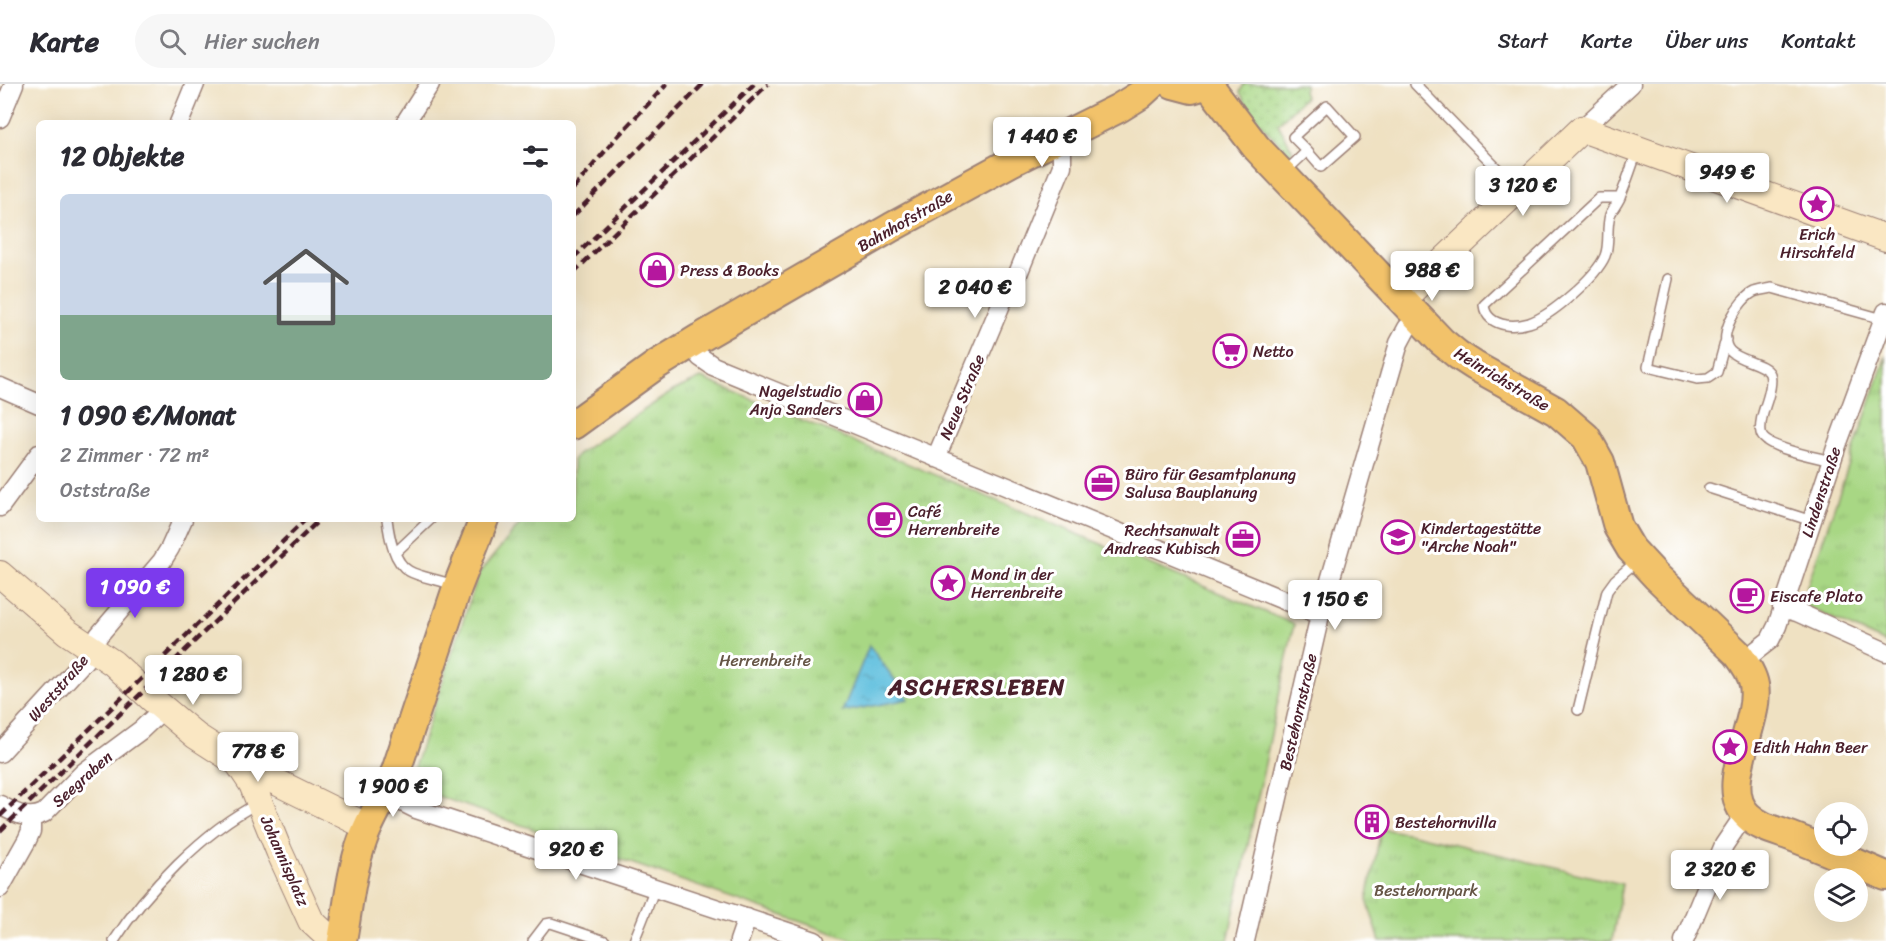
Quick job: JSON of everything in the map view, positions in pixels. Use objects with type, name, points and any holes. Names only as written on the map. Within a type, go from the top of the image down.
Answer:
[{"type":"main road","name":"Bahnhofstraße","points":[[691,343],[892,227],[1055,139],[1119,108],[1140,95],[1152,84]]},
{"type":"main road","points":[[1173,84],[1192,89],[1208,84]]},
{"type":"main road","name":"Heinrichstraße","points":[[1208,84],[1239,126],[1282,175],[1410,310],[1458,355],[1556,411],[1586,437],[1600,462],[1618,527],[1631,549],[1743,661]]},
{"type":"main road","points":[[1410,310],[1519,191],[1582,129],[1886,238]]},
{"type":"main road","points":[[576,422],[691,343]]},
{"type":"main road","points":[[386,794],[396,771],[470,550],[483,522]]},
{"type":"main road","points":[[0,574],[67,632],[113,663],[196,736],[238,764],[368,827]]},
{"type":"main road","points":[[1743,661],[1755,691],[1736,789],[1739,806],[1745,814],[1762,826],[1792,836],[1886,876]]},
{"type":"main road","name":"Johannisplatz","points":[[238,764],[252,784],[311,921],[324,934],[342,940],[360,848],[368,827],[386,794]]},
{"type":"main road","points":[[263,812],[273,800],[283,794],[296,792]]},
{"type":"street","points":[[0,118],[14,84]]},
{"type":"street","points":[[180,120],[195,84]]},
{"type":"street","points":[[407,120],[430,84]]},
{"type":"street","points":[[1582,129],[1631,84]]},
{"type":"street","name":"Neue Straße","points":[[936,458],[1002,302],[1013,286],[1062,166],[1062,155],[1055,139]]},
{"type":"street","name":"Bestehornstraße","points":[[1245,941],[1320,615],[1399,343],[1407,328],[1410,310]]},
{"type":"street","name":"Lindenstraße","points":[[1743,661],[1770,640],[1831,461],[1885,316]]},
{"type":"street","points":[[691,343],[700,357],[713,366],[1320,615]]},
{"type":"street","points":[[0,387],[36,403]]},
{"type":"street","points":[[0,507],[36,458]]},
{"type":"street","name":"Weststraße","points":[[0,753],[84,661],[99,635],[162,561],[182,522]]},
{"type":"street","points":[[1782,608],[1797,612],[1886,652]]},
{"type":"street","name":"Seegraben","points":[[31,817],[44,813],[83,773],[141,730],[163,709]]},
{"type":"street","points":[[386,794],[416,809],[815,941]]},
{"type":"street","points":[[0,805],[31,817],[31,831],[0,888]]},
{"type":"street","points":[[1684,941],[1724,845],[1745,814]]},
{"type":"street","points":[[739,941],[747,918]]},
{"type":"lane","points":[[1415,84],[1519,191]]},
{"type":"lane","points":[[1327,106],[1355,137],[1321,167],[1307,151],[1293,136],[1327,106]]},
{"type":"lane","points":[[1620,198],[1599,198],[1484,305],[1491,320],[1512,325],[1530,322],[1550,311],[1596,270],[1605,255],[1610,216],[1620,198],[1638,149]]},
{"type":"lane","points":[[1282,175],[1307,151]]},
{"type":"lane","points":[[1668,279],[1648,367],[1697,380],[1708,378],[1717,372],[1728,326],[1743,299],[1755,291],[1772,288],[1885,316]]},
{"type":"lane","points":[[1725,339],[1729,350],[1766,369],[1771,375],[1760,422],[1761,435],[1765,441],[1775,446],[1831,461]]},
{"type":"lane","points":[[1709,488],[1812,521]]},
{"type":"lane","points":[[388,522],[395,553],[404,567],[409,571],[441,580],[457,588]]},
{"type":"lane","points":[[395,553],[428,522]]},
{"type":"lane","points":[[1578,710],[1607,591],[1615,580],[1639,559]]},
{"type":"lane","points":[[114,941],[130,915],[177,866],[221,826],[240,812],[263,812]]},
{"type":"lane","points":[[634,941],[655,888]]},
{"type":"lane","points":[[533,941],[546,924],[551,923],[605,941]]},
{"type":"green space","points":[[1244,84],[1305,84],[1303,91],[1305,97],[1278,124],[1292,149],[1292,157],[1251,114],[1240,92]]},
{"type":"green space","points":[[1886,356],[1886,643],[1801,604]]},
{"type":"green space","name":"Herrenbreite","points":[[701,378],[1294,624],[1228,941],[856,941],[423,791],[413,770],[479,573],[522,522],[576,522],[576,457],[673,391]]},
{"type":"green space","name":"Bestehornpark","points":[[1381,829],[1413,834],[1622,884],[1612,941],[1380,941],[1367,900]]},
{"type":"water","points":[[869,646],[909,699],[842,712]]},
{"type":"railway","points":[[576,185],[617,137],[667,84]]},
{"type":"railway","points":[[576,213],[703,84]]},
{"type":"railway","points":[[576,255],[754,84]]},
{"type":"railway","points":[[576,270],[768,84]]},
{"type":"railway","points":[[0,816],[303,522]]},
{"type":"railway","points":[[0,831],[317,522]]},
{"type":"place","name":"Erich Hirschfeld","points":[[1817,204]]},
{"type":"place","name":"Press & Books","points":[[657,270]]},
{"type":"place","name":"Netto","points":[[1230,351]]},
{"type":"place","name":"Nagelstudio Anja Sanders","points":[[865,400]]},
{"type":"place","name":"Büro für Gesamtplanung Salusa Bauplanung","points":[[1102,483]]},
{"type":"place","name":"Café Herrenbreite","points":[[885,520]]},
{"type":"place","name":"Kindertagestätte \"Arche Noah\"","points":[[1398,537]]},
{"type":"place","name":"Rechtsanwalt Andreas Kubisch","points":[[1243,539]]},
{"type":"place","name":"Mond in der Herrenbreite","points":[[948,583]]},
{"type":"place","name":"Eiscafe Plato","points":[[1747,596]]},
{"type":"place","name":"Edith Hahn Beer","points":[[1730,747]]},
{"type":"place","name":"Bestehornvilla","points":[[1372,822]]},
{"type":"district","name":"ASCHERSLEBEN","points":[[977,687]]}]
